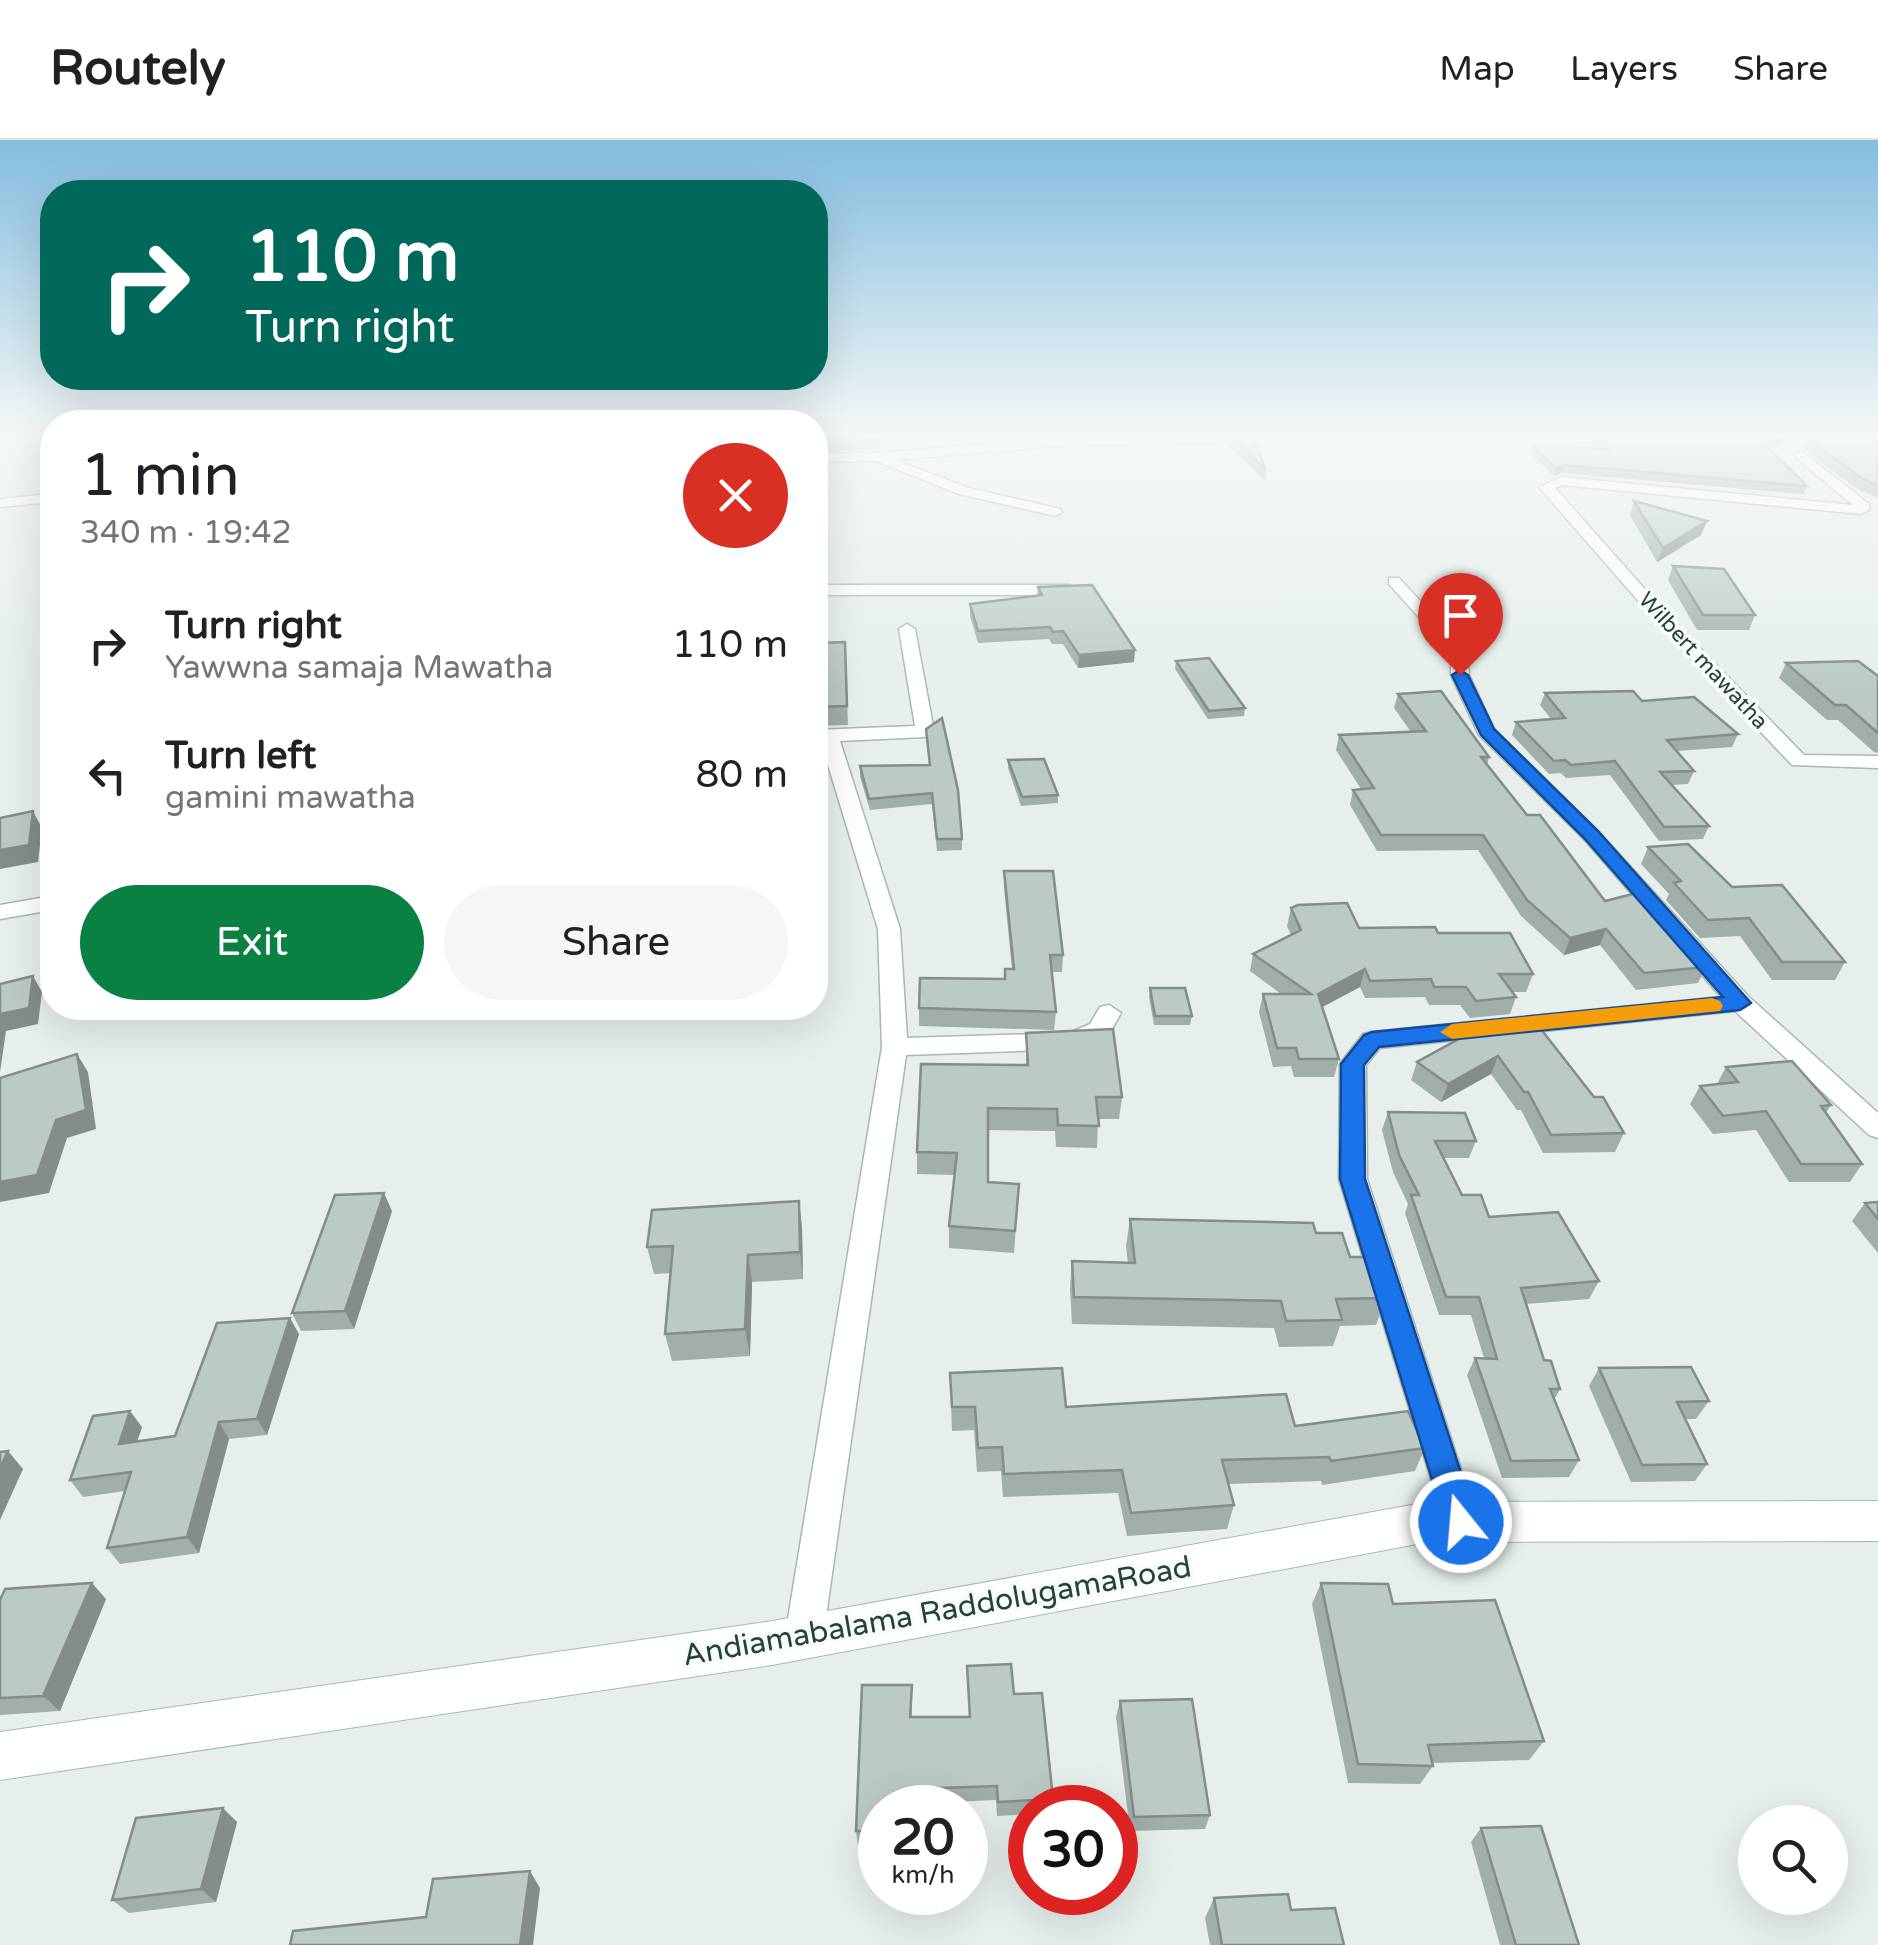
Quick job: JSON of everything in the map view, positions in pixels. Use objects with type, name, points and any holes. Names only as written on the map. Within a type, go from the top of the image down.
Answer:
[{"type":"street","name":"Wilbert mawatha","points":[[1574,518],[1660,616],[1799,761],[1878,762]]},
{"type":"street","points":[[1394,580],[1458,652],[1460,675],[1486,732],[1591,835],[1740,1003],[1878,1128]]},
{"type":"street","points":[[828,590],[1089,589]]},
{"type":"street","points":[[828,736],[925,731],[907,629]]},
{"type":"street","points":[[804,1637],[895,1047],[889,929],[828,753]]},
{"type":"street","points":[[0,912],[40,906]]},
{"type":"street","points":[[1461,1522],[1353,1179],[1352,1064],[1372,1040],[1740,1003]]},
{"type":"street","points":[[895,1047],[1072,1040],[1099,1030],[1109,1013]]},
{"type":"street","name":"Andiamabalama RaddolugamaRoad","points":[[0,1756],[804,1637],[1428,1522],[1878,1521]]},
{"type":"building","points":[[1645,518],[1707,521],[1663,548]]},
{"type":"building","points":[[1673,566],[1724,569],[1755,615],[1703,615]]},
{"type":"building","points":[[1092,585],[1135,650],[1079,655],[1063,631],[1053,632],[1050,627],[978,631],[970,604],[1042,595],[1038,587]]},
{"type":"building","points":[[845,642],[847,706],[828,707],[828,643]]},
{"type":"building","points":[[1209,658],[1245,708],[1209,711],[1176,661]]},
{"type":"building","points":[[1858,661],[1878,676],[1878,733],[1846,705],[1835,705],[1786,663]]},
{"type":"building","points":[[1441,691],[1489,757],[1481,757],[1527,815],[1540,815],[1605,901],[1645,891],[1673,923],[1666,923],[1706,967],[1644,973],[1606,929],[1570,938],[1527,900],[1483,835],[1381,835],[1353,790],[1374,788],[1339,735],[1426,731],[1398,694]]},
{"type":"building","points":[[1633,691],[1642,701],[1694,697],[1738,734],[1667,740],[1694,771],[1660,772],[1709,826],[1664,827],[1615,761],[1571,765],[1565,760],[1554,761],[1516,722],[1565,718],[1545,693]]},
{"type":"building","points":[[942,718],[958,790],[962,839],[937,839],[932,793],[869,799],[860,766],[930,765],[926,729]]},
{"type":"building","points":[[1044,759],[1058,795],[1022,797],[1008,760]]},
{"type":"building","points":[[33,811],[29,845],[0,850],[0,818]]},
{"type":"building","points":[[1688,844],[1732,887],[1782,885],[1845,962],[1782,962],[1749,918],[1708,920],[1674,883],[1681,881],[1648,847]]},
{"type":"building","points":[[1004,871],[1053,871],[1063,955],[1050,955],[1056,1012],[919,1008],[920,978],[1005,979],[1005,969],[1014,969]]},
{"type":"building","points":[[1347,903],[1359,928],[1435,927],[1438,933],[1510,933],[1533,974],[1499,974],[1516,997],[1476,1001],[1466,987],[1434,987],[1431,979],[1370,981],[1365,969],[1318,994],[1339,1059],[1299,1059],[1296,1048],[1277,1048],[1263,994],[1311,994],[1253,954],[1301,930],[1291,908]]},
{"type":"building","points":[[33,976],[29,1008],[0,1014],[0,984]]},
{"type":"building","points":[[1150,988],[1185,988],[1192,1016],[1155,1016]]},
{"type":"building","points":[[1533,1019],[1594,1097],[1603,1097],[1624,1133],[1551,1135],[1528,1092],[1524,1092],[1498,1056],[1448,1084],[1417,1062],[1488,1023]]},
{"type":"building","points":[[1113,1029],[1122,1097],[1096,1097],[1099,1126],[1058,1125],[1057,1109],[988,1108],[988,1182],[1019,1184],[1015,1231],[949,1226],[957,1153],[917,1152],[921,1064],[1028,1065],[1026,1033]]},
{"type":"building","points":[[77,1054],[86,1110],[56,1120],[37,1175],[0,1182],[0,1078]]},
{"type":"building","points":[[1792,1061],[1831,1105],[1821,1106],[1862,1164],[1801,1164],[1766,1111],[1723,1116],[1700,1086],[1738,1082],[1726,1067]]},
{"type":"building","points":[[1388,1112],[1465,1113],[1476,1141],[1435,1141],[1462,1195],[1481,1195],[1489,1217],[1558,1212],[1599,1281],[1521,1288],[1544,1360],[1551,1361],[1560,1389],[1550,1389],[1579,1460],[1511,1461],[1475,1358],[1497,1359],[1479,1297],[1446,1297],[1411,1195],[1419,1195],[1399,1155]]},
{"type":"building","points":[[384,1193],[345,1311],[292,1313],[335,1195]]},
{"type":"building","points":[[799,1201],[800,1252],[748,1255],[745,1329],[665,1334],[673,1246],[647,1247],[652,1210]]},
{"type":"building","points":[[1878,1202],[1878,1219],[1865,1203]]},
{"type":"building","points":[[1130,1219],[1313,1223],[1316,1233],[1342,1233],[1350,1257],[1373,1257],[1386,1298],[1336,1299],[1342,1320],[1286,1321],[1281,1301],[1074,1297],[1072,1261],[1135,1263]]},
{"type":"building","points":[[290,1318],[257,1419],[219,1422],[187,1537],[107,1548],[131,1472],[70,1480],[93,1416],[130,1411],[119,1444],[175,1436],[217,1323]]},
{"type":"building","points":[[1691,1367],[1709,1401],[1677,1402],[1707,1464],[1642,1465],[1599,1368]]},
{"type":"building","points":[[1062,1368],[1066,1407],[1286,1394],[1295,1426],[1408,1411],[1425,1448],[1331,1461],[1329,1457],[1222,1460],[1234,1505],[1131,1513],[1122,1470],[1004,1474],[1002,1447],[978,1448],[975,1407],[952,1407],[950,1373]]},
{"type":"building","points":[[8,1451],[0,1468],[0,1452]]},
{"type":"building","points":[[92,1583],[43,1696],[0,1698],[0,1600],[5,1589]]},
{"type":"building","points":[[1321,1583],[1388,1584],[1393,1604],[1495,1600],[1544,1741],[1428,1745],[1433,1766],[1358,1764]]},
{"type":"building","points":[[1011,1664],[1014,1694],[1042,1693],[1052,1785],[1008,1785],[1008,1801],[998,1802],[997,1786],[858,1785],[856,1831],[862,1685],[912,1685],[910,1717],[970,1717],[967,1666]]},
{"type":"building","points":[[1192,1699],[1210,1815],[1138,1817],[1138,1785],[1130,1785],[1120,1701]]},
{"type":"building","points":[[223,1808],[201,1889],[112,1900],[136,1818]]},
{"type":"building","points":[[1541,1826],[1579,1945],[1516,1945],[1481,1828]]},
{"type":"building","points":[[530,1871],[520,1945],[290,1945],[293,1931],[426,1917],[433,1879]]},
{"type":"building","points":[[1288,1894],[1291,1910],[1335,1908],[1344,1945],[1222,1945],[1214,1898]]},
{"type":"slow traffic","points":[[1452,1032],[1712,1006]]},
{"type":"route","points":[[1460,675],[1486,732],[1591,835],[1740,1003],[1372,1040],[1352,1064],[1353,1179],[1461,1522]]}]
